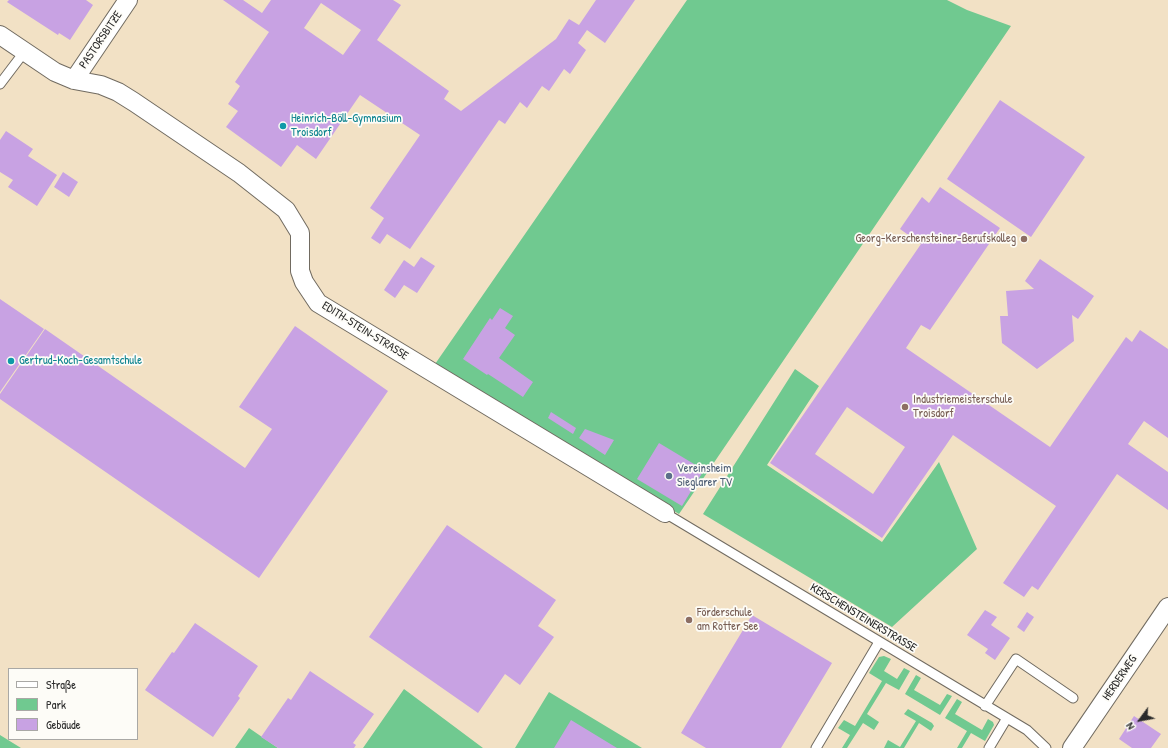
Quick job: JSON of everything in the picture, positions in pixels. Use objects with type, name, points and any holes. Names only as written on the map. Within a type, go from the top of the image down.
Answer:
[{"type":"street","name":"PASTORSBITZE","points":[[74,80],[128,0]]},
{"type":"street","name":"EDITH-STEIN-STRASSE","points":[[0,34],[55,72],[74,80],[101,84],[118,92],[239,174],[286,210],[300,233],[300,271],[304,282],[318,303],[665,513]]},
{"type":"street","name":"HERDERWEG","points":[[1072,748],[1168,607]]},
{"type":"lane","points":[[0,84],[25,51]]},
{"type":"lane","name":"KERSCHENSTEINERSTRASSE","points":[[665,513],[1027,730],[1046,748]]},
{"type":"lane","points":[[816,748],[879,642]]},
{"type":"lane","points":[[985,706],[1016,659],[1073,698]]},
{"type":"lane","points":[[989,748],[1007,718]]},
{"type":"green space","points":[[687,0],[947,0],[967,10],[1011,26],[679,514],[433,367]]},
{"type":"green space","points":[[795,369],[819,386],[767,465],[882,542],[939,462],[977,549],[892,627],[703,514]]},
{"type":"green space","points":[[884,656],[891,659],[884,671],[897,679],[904,668],[910,671],[899,690],[886,683],[867,714],[879,722],[874,730],[863,723],[847,748],[842,748],[850,735],[838,728],[844,720],[855,726],[882,681],[869,673],[879,657]]},
{"type":"green space","points":[[916,675],[921,678],[914,690],[940,705],[947,694],[952,696],[940,715],[905,694]]},
{"type":"green space","points":[[404,689],[483,748],[363,748]]},
{"type":"green space","points":[[549,692],[642,748],[515,748]]},
{"type":"green space","points":[[957,699],[962,702],[955,714],[982,730],[988,719],[993,722],[994,725],[985,741],[971,733],[962,748],[957,748],[967,731],[945,718]]},
{"type":"green space","points":[[908,709],[932,723],[934,726],[931,731],[919,723],[904,748],[884,748],[888,740],[900,747],[916,721],[904,714]]},
{"type":"green space","points":[[249,728],[278,748],[235,748]]},
{"type":"green space","points":[[0,735],[21,748],[0,748]]},
{"type":"building","points":[[9,0],[86,0],[93,5],[70,40],[59,33],[58,35],[7,2]]},
{"type":"building","name":"Heinrich-Böll-Gymnasium Troisdorf","points":[[223,0],[243,0],[262,13],[271,0],[393,0],[401,5],[377,40],[449,91],[444,99],[461,111],[556,39],[569,19],[579,25],[596,0],[635,0],[605,43],[587,30],[578,43],[586,50],[570,74],[564,69],[549,91],[542,86],[527,108],[520,102],[505,124],[499,120],[410,249],[387,234],[380,244],[371,238],[384,218],[370,208],[420,135],[360,95],[316,159],[297,145],[281,167],[226,127],[238,111],[228,104],[240,86],[235,82],[269,32]],"holes":[[[321,3],[361,30],[343,55],[304,28]]]},
{"type":"building","points":[[1000,100],[1085,157],[1031,237],[947,179]]},
{"type":"building","points":[[6,131],[33,149],[28,156],[57,175],[37,206],[8,187],[13,180],[0,172],[0,140]]},
{"type":"building","points":[[63,172],[78,182],[69,197],[54,187]]},
{"type":"building","points":[[940,187],[1000,228],[930,330],[921,325],[906,348],[1050,447],[1126,337],[1132,342],[1140,330],[1168,349],[1168,438],[1144,421],[1128,444],[1168,472],[1168,510],[1117,474],[1038,590],[1032,586],[1024,597],[1003,583],[1056,506],[953,435],[882,538],[770,463],[921,244],[900,229],[922,197],[929,203]],"holes":[[[847,407],[905,447],[873,494],[815,454]]]},
{"type":"building","points":[[421,257],[435,266],[417,293],[404,285],[395,298],[384,290],[404,260],[414,267]]},
{"type":"building","points":[[1040,259],[1094,296],[1078,319],[1072,315],[1074,341],[1037,369],[1002,343],[1000,316],[1008,316],[1006,291],[1034,289],[1025,281]]},
{"type":"building","name":"Gertrud-Koch-Gesamtschule","points":[[0,299],[44,329],[0,392]]},
{"type":"building","points":[[500,308],[513,316],[505,328],[515,335],[499,358],[533,382],[523,397],[463,359],[490,318],[492,320]]},
{"type":"building","points":[[295,326],[388,391],[259,578],[0,399],[0,394],[45,329],[245,468],[272,429],[239,407]]},
{"type":"building","points":[[551,412],[576,428],[573,434],[548,418]]},
{"type":"building","points":[[585,429],[614,440],[605,455],[579,438]]},
{"type":"building","name":"Vereinsheim Sieglarer TV","points":[[659,443],[704,470],[682,506],[637,479]]},
{"type":"building","points":[[447,525],[556,600],[538,626],[554,637],[520,685],[505,674],[478,713],[369,637]]},
{"type":"building","points":[[985,610],[997,617],[991,625],[1010,638],[995,660],[985,653],[988,649],[967,635]]},
{"type":"building","points":[[1027,612],[1034,617],[1024,632],[1017,627]]},
{"type":"building","points":[[752,615],[832,663],[781,748],[706,748],[681,733]]},
{"type":"building","points":[[195,623],[258,666],[238,696],[240,698],[213,737],[145,690]]},
{"type":"building","points":[[310,671],[374,714],[353,743],[356,745],[354,748],[278,748],[261,737],[288,698],[291,700]]},
{"type":"building","points":[[1134,716],[1161,734],[1151,748],[1132,748],[1119,739]]},
{"type":"building","points":[[571,720],[617,748],[554,748]]},
{"type":"place","name":"Heinrich-Böll-Gymnasium Troisdorf","points":[[283,126]]},
{"type":"place","name":"Georg-Kerschensteiner-Berufskolleg","points":[[1024,239]]},
{"type":"place","name":"Gertrud-Koch-Gesamtschule","points":[[11,361]]},
{"type":"place","name":"Industriemeisterschule Troisdorf","points":[[905,407]]},
{"type":"place","name":"Vereinsheim Sieglarer TV","points":[[669,476]]},
{"type":"place","name":"Förderschule am Rotter See","points":[[689,620]]}]
